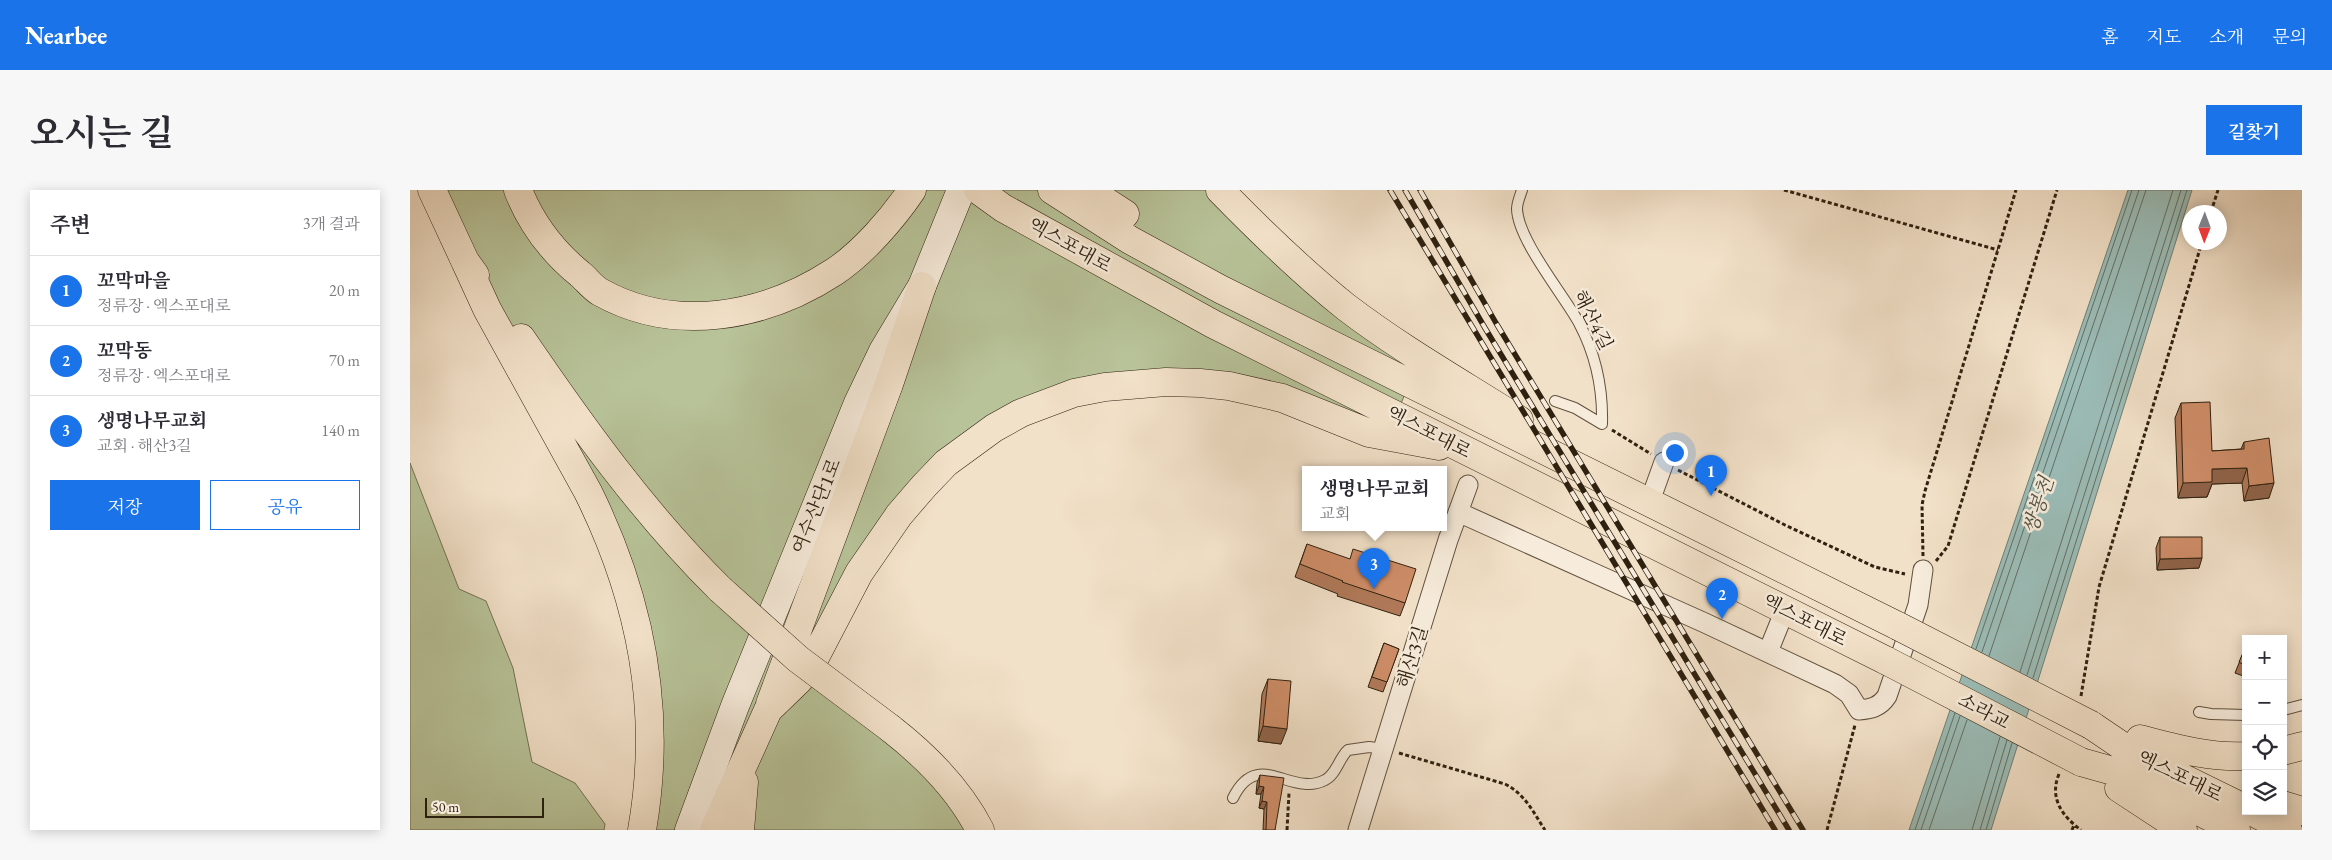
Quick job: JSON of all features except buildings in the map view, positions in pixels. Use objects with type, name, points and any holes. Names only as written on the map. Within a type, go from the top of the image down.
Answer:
[{"type":"highway","points":[[432,190],[487,310],[603,522],[626,581],[640,636],[649,703],[649,780],[642,830]]},
{"type":"highway","points":[[500,190],[527,231],[558,265],[575,280],[651,312],[680,317],[728,314],[768,304],[801,291],[836,271],[871,240],[906,199]]},
{"type":"highway","points":[[518,190],[537,228],[564,261],[598,291]]},
{"type":"highway","points":[[967,190],[1003,208]]},
{"type":"highway","name":"엑스포대로","points":[[978,190],[1003,208],[1213,324],[1887,661]]},
{"type":"highway","name":"엑스포대로","points":[[1052,190],[1130,240],[1220,289],[1650,501],[1898,626]]},
{"type":"highway","points":[[1088,190],[1164,239],[1220,289]]},
{"type":"highway","points":[[1220,190],[1294,263],[1370,324],[1414,354],[1650,501]]},
{"type":"highway","points":[[465,261],[514,327],[563,399],[636,496],[678,546],[720,589],[798,659],[890,728],[921,754],[944,778],[964,804],[980,830]]},
{"type":"highway","points":[[714,830],[746,763],[768,710],[889,384],[922,286]]},
{"type":"highway","points":[[768,710],[798,681],[811,665],[859,574],[899,515],[924,486],[970,444],[994,428],[1043,404],[1074,393],[1105,387],[1166,382],[1229,386],[1282,398],[1369,433],[1467,451]]},
{"type":"highway","name":"소라교","points":[[1898,626],[2085,715]]},
{"type":"highway","name":"소라교","points":[[1887,661],[2071,765]]},
{"type":"highway","points":[[2085,715],[2242,788]]},
{"type":"highway","name":"엑스포대로","points":[[2085,715],[2134,754],[2242,807]]},
{"type":"highway","points":[[2140,739],[2196,753],[2228,757],[2242,756]]},
{"type":"highway","points":[[2287,750],[2302,746]]},
{"type":"highway","points":[[740,830],[746,763]]},
{"type":"highway","points":[[2071,765],[2183,830]]},
{"type":"highway","name":"엑스포대로","points":[[2071,765],[2127,775],[2236,830]]},
{"type":"highway","points":[[2287,806],[2302,811]]},
{"type":"highway","points":[[2258,815],[2288,830]]},
{"type":"street","name":"여수산단1로","points":[[689,830],[735,706],[858,403],[890,337],[922,286],[961,190]]},
{"type":"street","points":[[1650,501],[1664,462]]},
{"type":"street","name":"해산3길","points":[[1358,830],[1468,484]]},
{"type":"street","points":[[1458,512],[1768,652],[1843,688],[1859,710],[1880,705],[1887,696],[1918,605],[1923,570]]},
{"type":"street","points":[[1768,652],[1785,610]]},
{"type":"lane","name":"해산4길","points":[[1522,190],[1517,207],[1524,233],[1579,324],[1591,350],[1601,388],[1602,424]]},
{"type":"lane","points":[[1556,401],[1575,408],[1602,424]]},
{"type":"lane","points":[[2287,709],[2302,705]]},
{"type":"lane","points":[[2199,712],[2242,714]]},
{"type":"lane","points":[[1233,798],[1240,784],[1256,775],[1270,775],[1310,783],[1326,780],[1348,750],[1369,747],[1384,749]]},
{"type":"path","points":[[1784,190],[1998,250]]},
{"type":"path","points":[[1923,570],[1922,505],[1925,492],[2016,190]]},
{"type":"path","points":[[1602,424],[1664,462],[1785,525],[1875,567],[1902,575],[1923,570],[1934,563],[1948,546],[2057,190]]},
{"type":"path","points":[[2213,205],[2218,190]]},
{"type":"path","points":[[2085,715],[2099,587],[2200,250]]},
{"type":"path","points":[[1827,830],[1859,710]]},
{"type":"path","points":[[1384,749],[1505,784],[1517,790],[1526,800],[1544,830]]},
{"type":"path","points":[[2071,765],[2054,785],[2057,805],[2074,825],[2081,830]]},
{"type":"path","points":[[1287,830],[1290,780]]},
{"type":"path","points":[[2072,830],[2074,825]]},
{"type":"green space","points":[[432,190],[1220,190],[1420,358],[1387,437],[1299,404],[1105,387],[946,463],[811,665],[980,830],[642,830],[640,636]]},
{"type":"green space","points":[[410,463],[459,589],[486,601],[513,668],[532,762],[575,783],[605,824],[604,830],[410,830]]},
{"type":"water","name":"쌍봉천","points":[[2128,190],[2192,190],[2187,205],[2182,205],[2182,222],[1991,830],[1909,830]]},
{"type":"railway","points":[[1390,190],[1775,830]]},
{"type":"railway","points":[[1405,190],[1485,328],[1789,830]]},
{"type":"railway","points":[[1420,190],[1496,323],[1803,830]]},
{"type":"place","name":"꼬막마을","points":[[1711,496]]},
{"type":"place","name":"생명나무교회","points":[[1374,589]]},
{"type":"place","name":"꼬막동","points":[[1722,619]]}]
